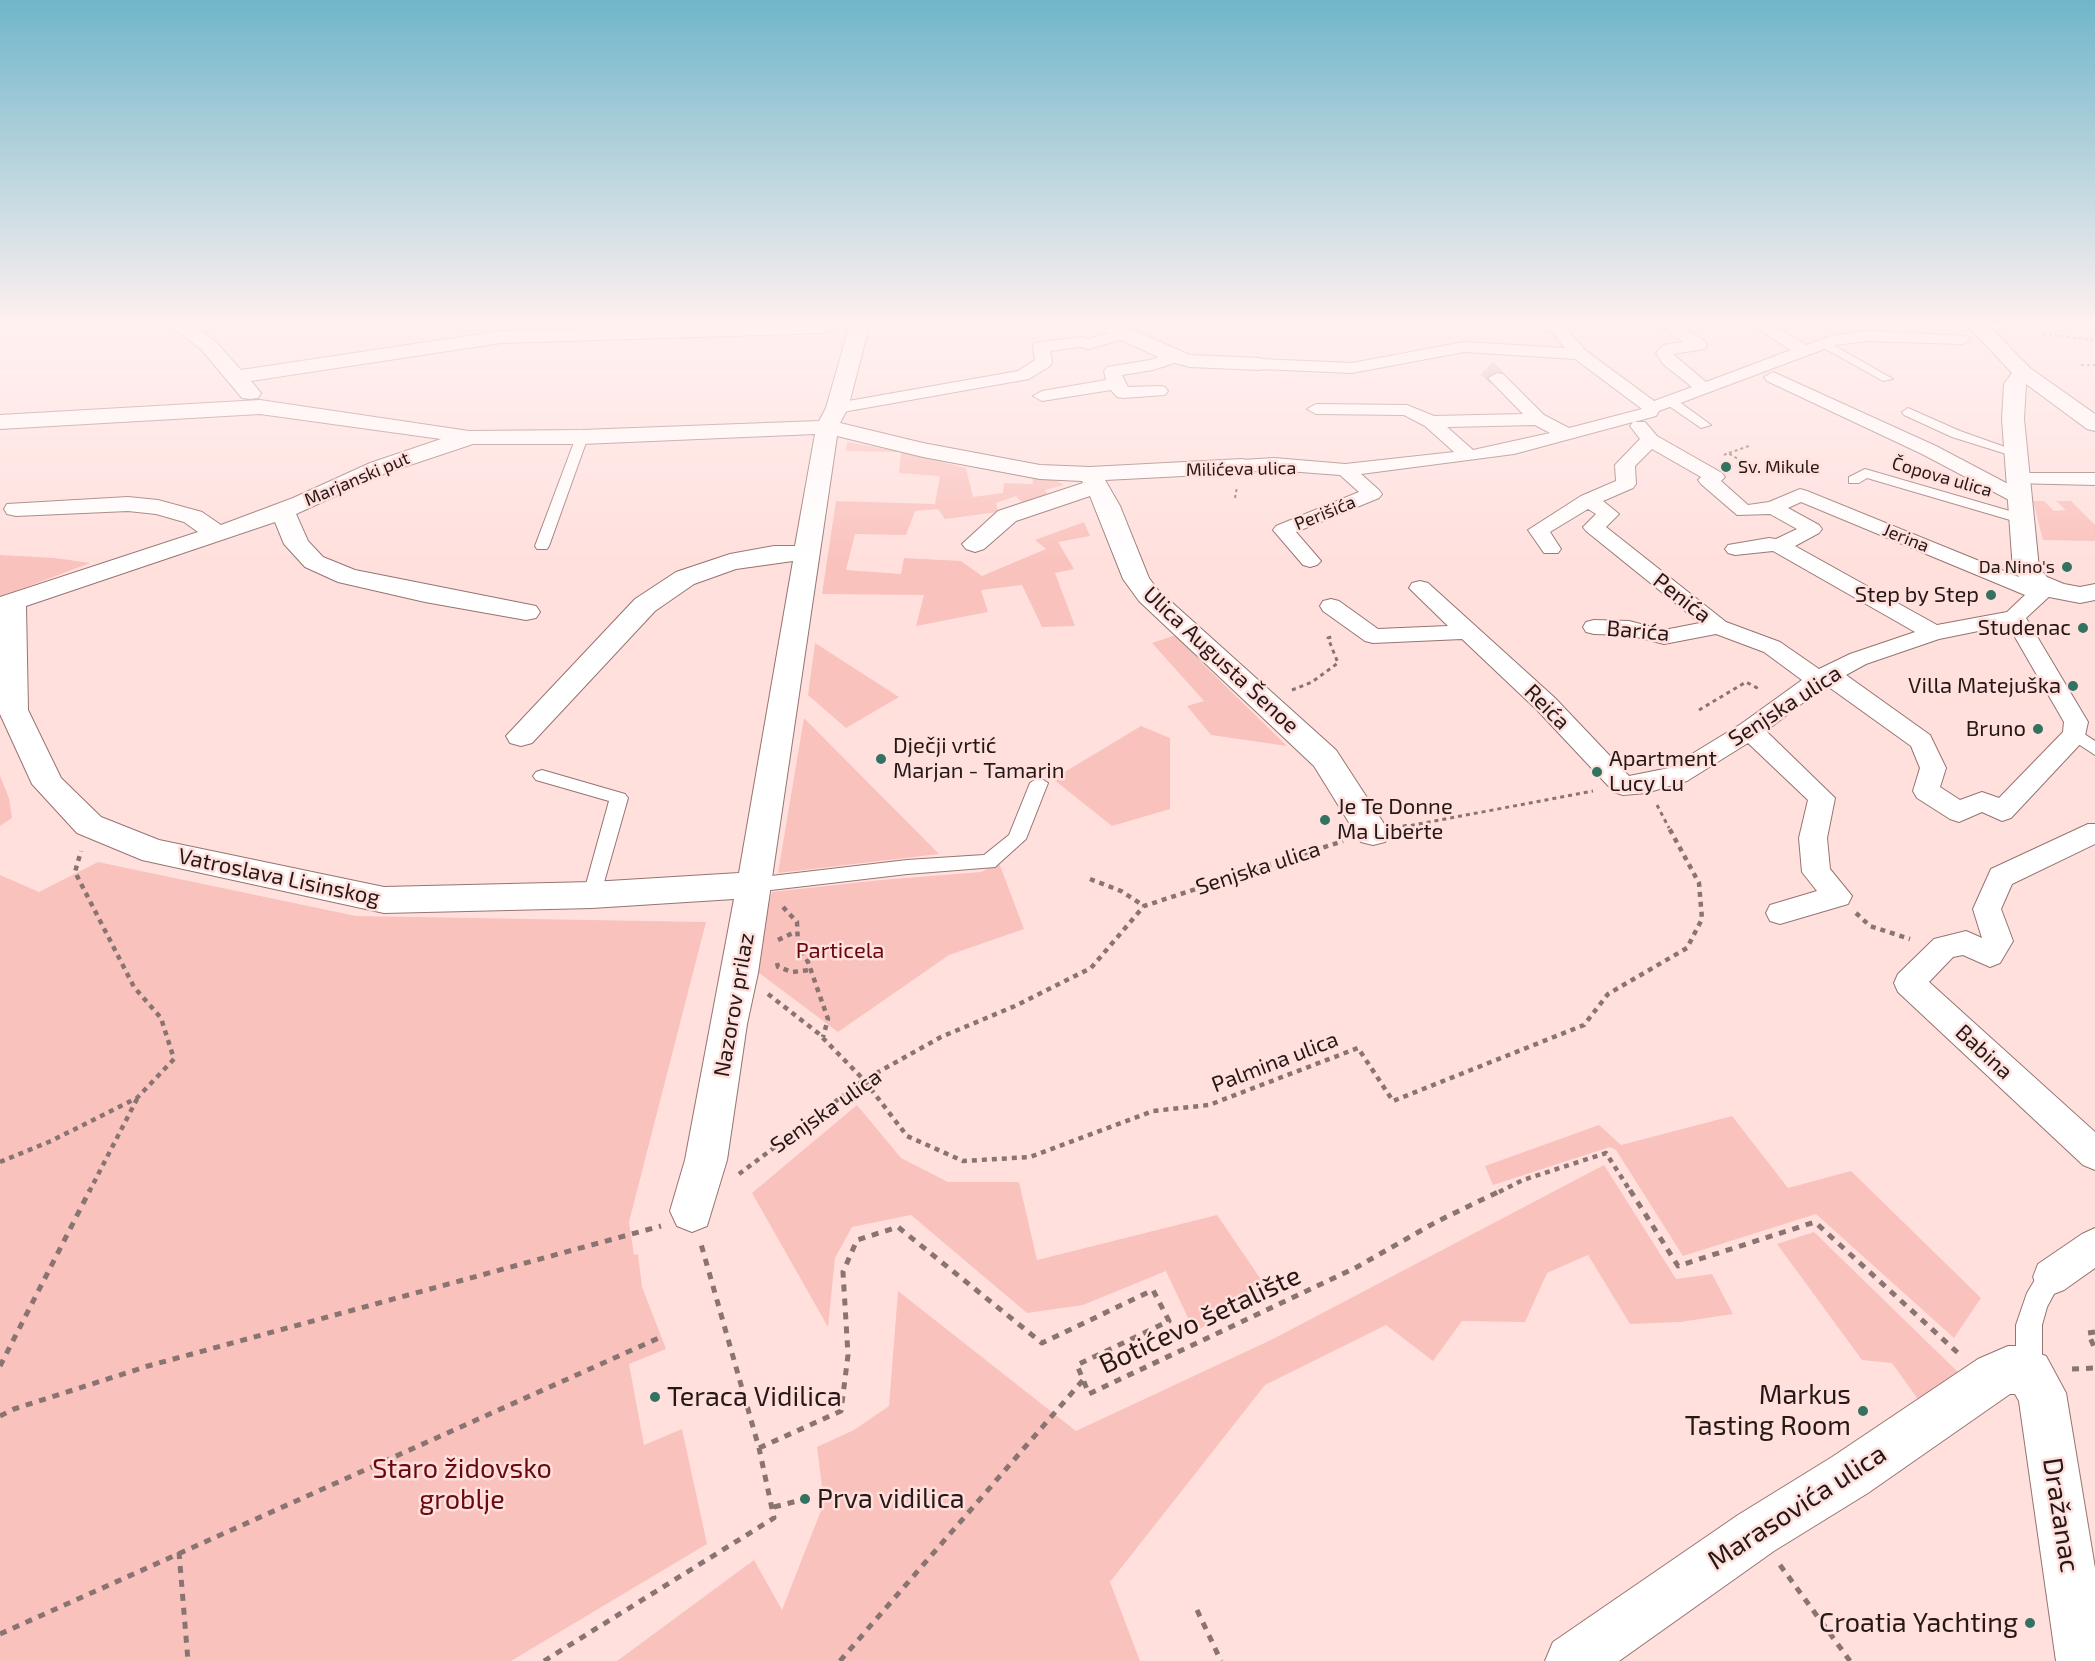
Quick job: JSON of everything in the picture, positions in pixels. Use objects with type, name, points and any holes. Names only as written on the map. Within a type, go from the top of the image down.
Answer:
[{"type":"street","name":"Nazorov prilaz","points":[[692,1211],[706,1160],[728,1024],[740,973],[806,554],[836,405]]},
{"type":"street","points":[[832,417],[889,405]]},
{"type":"street","points":[[1524,405],[1538,419],[1565,434]]},
{"type":"street","points":[[1647,405],[1652,408]]},
{"type":"street","name":"Milićeva ulica","points":[[832,417],[998,465],[1094,480],[1275,464],[1345,470],[1469,456],[1514,448],[1650,412],[1652,408],[1660,405]]},
{"type":"street","points":[[1832,405],[1929,450],[2020,499],[2095,478]]},
{"type":"street","points":[[2014,405],[2013,419],[2026,570],[2042,590],[2068,594],[2095,592]]},
{"type":"street","points":[[2068,405],[2095,424]]},
{"type":"street","points":[[0,422],[260,407],[471,437]]},
{"type":"street","points":[[1316,410],[1407,410],[1431,422],[1469,456]]},
{"type":"street","name":"Marjanski put","points":[[6,606],[217,534],[282,510],[378,468],[471,437],[582,437],[832,417]]},
{"type":"street","points":[[1629,417],[1650,440],[1715,477],[1707,480],[1744,511],[1773,508],[1812,529],[1779,546]]},
{"type":"street","points":[[1431,422],[1538,419]]},
{"type":"street","points":[[1551,549],[1538,530],[1588,500],[1626,484],[1625,465],[1650,440]]},
{"type":"street","name":"Perišića","points":[[1310,561],[1283,530],[1372,494],[1345,470]]},
{"type":"street","points":[[975,544],[1006,516],[1094,480]]},
{"type":"street","name":"Ulica Augusta Šenoe","points":[[1094,480],[1112,514],[1136,579],[1148,595],[1325,758],[1373,832]]},
{"type":"street","name":"Jerina","points":[[1773,508],[1800,495],[2042,590]]},
{"type":"street","name":"Penića","points":[[1588,500],[1609,514],[1593,527],[1718,627],[1773,647],[1921,741],[1933,768],[1926,791],[1959,812],[1983,801],[2002,811],[2085,742]]},
{"type":"street","points":[[16,509],[128,504],[158,507],[193,517],[217,534]]},
{"type":"street","name":"Marjanski put","points":[[282,510],[297,544],[314,562],[339,573],[381,586],[526,612]]},
{"type":"street","points":[[1735,549],[1769,544],[1779,546],[1934,633]]},
{"type":"street","points":[[521,736],[645,605],[685,578],[730,562],[774,554],[806,554]]},
{"type":"street","name":"Reića","points":[[1420,588],[1634,785]]},
{"type":"street","points":[[2042,590],[2014,617],[2042,661],[2085,742]]},
{"type":"street","name":"Vatroslava Lisinskog","points":[[6,606],[14,710],[48,784],[89,825],[154,851],[384,900],[754,889]]},
{"type":"street","points":[[1331,606],[1373,636],[1466,632]]},
{"type":"street","name":"Senjska ulica","points":[[1634,785],[1678,775],[1750,730],[1784,702],[1823,677],[1858,659],[1934,633],[2014,617]]},
{"type":"street","name":"Barića","points":[[1594,627],[1629,628],[1664,638],[1718,627]]},
{"type":"street","points":[[1750,730],[1822,798],[1813,838],[1816,872],[1838,896],[1780,913]]},
{"type":"street","points":[[1944,948],[1966,944],[1990,955],[1998,941],[1987,909],[2001,877],[2088,834],[2095,834]]},
{"type":"street","name":"Babina","points":[[1944,948],[1909,983],[2095,1154]]},
{"type":"street","points":[[2051,1277],[2095,1246]]},
{"type":"street","name":"Marasovića ulica","points":[[1572,1661],[1756,1533],[1850,1475],[1995,1376],[2008,1370],[2029,1373]]},
{"type":"street","name":"Dražanac","points":[[2029,1373],[2038,1384],[2045,1406],[2083,1661]]},
{"type":"lane","points":[[1676,405],[1706,425]]},
{"type":"lane","points":[[1908,412],[1956,434],[2016,453]]},
{"type":"lane","points":[[542,546],[582,437]]},
{"type":"lane","name":"Čopova ulica","points":[[1854,480],[1865,473],[2020,499]]},
{"type":"lane","points":[[542,776],[619,798],[592,895]]},
{"type":"lane","points":[[754,889],[907,867],[988,862],[1017,839],[1039,783]]},
{"type":"lane","points":[[2029,1373],[2030,1326],[2036,1302],[2051,1277]]},
{"type":"path","points":[[1728,453],[1749,446]]},
{"type":"path","points":[[1264,702],[1312,682],[1338,663]]},
{"type":"path","points":[[1699,710],[1746,682],[1784,702]]},
{"type":"path","name":"Senjska ulica","points":[[0,1416],[15,1409],[148,1366],[652,1231],[692,1211],[864,1080],[941,1037],[1015,1005],[1091,968],[1144,906],[1291,856],[1373,832],[1634,785]]},
{"type":"path","name":"Palmina ulica","points":[[740,973],[823,1038],[864,1080],[907,1136],[963,1161],[1030,1157],[1153,1111],[1209,1105],[1358,1048],[1393,1101],[1584,1024],[1608,994],[1687,948],[1702,919],[1699,883],[1634,785]]},
{"type":"path","points":[[0,1366],[138,1098],[174,1059],[161,1018],[134,987],[75,873],[89,825]]},
{"type":"path","points":[[1090,879],[1121,891],[1144,906]]},
{"type":"path","points":[[754,889],[783,907],[797,922],[795,932],[798,945],[811,970],[828,1018],[823,1038]]},
{"type":"path","points":[[1838,896],[1870,926],[1944,948]]},
{"type":"path","points":[[773,948],[775,940],[795,932]]},
{"type":"path","points":[[775,958],[778,967],[792,972],[811,970]]},
{"type":"path","points":[[0,1162],[51,1141],[138,1098]]},
{"type":"path","name":"Botićevo šetalište","points":[[759,1448],[841,1411],[848,1355],[843,1272],[857,1240],[898,1227],[1042,1343],[1153,1290],[1169,1321],[1077,1365],[1089,1394],[1357,1267],[1436,1222],[1523,1180],[1606,1153],[1678,1266],[1749,1241],[1815,1222],[1961,1356]]},
{"type":"path","points":[[544,1661],[774,1518],[774,1507],[759,1448],[692,1211]]},
{"type":"path","points":[[2095,1332],[2088,1333],[2095,1349]]},
{"type":"path","points":[[0,1634],[646,1341],[661,1337]]},
{"type":"path","points":[[2086,1367],[2095,1368]]},
{"type":"path","points":[[840,1661],[1083,1380]]},
{"type":"path","points":[[774,1507],[805,1499]]},
{"type":"path","points":[[1756,1533],[1850,1661]]},
{"type":"path","points":[[179,1552],[188,1661]]},
{"type":"path","points":[[1197,1610],[1221,1661]]},
{"type":"green space","points":[[847,442],[903,452],[966,468],[973,497],[1003,493],[1004,483],[1033,484],[1032,476],[1052,478],[1064,485],[1045,490],[1050,498],[1026,507],[1016,496],[996,503],[998,512],[945,519],[938,509],[915,511],[906,535],[855,534],[846,570],[901,574],[904,558],[961,561],[982,576],[1046,549],[1035,540],[1084,522],[1090,536],[1058,542],[1074,569],[1055,573],[1075,626],[1042,627],[1022,585],[981,590],[988,612],[916,626],[924,595],[822,594],[836,501],[935,504],[940,476],[899,473],[901,452],[846,451]]},
{"type":"green space","points":[[2033,501],[2044,501],[2054,511],[2066,510],[2056,501],[2071,501],[2095,525],[2095,541],[2043,540]]},
{"type":"green space","points":[[0,555],[55,558],[90,563],[0,597]]},
{"type":"green space","points":[[1176,635],[1287,746],[1211,735],[1187,706],[1204,701],[1152,643]]},
{"type":"green space","points":[[815,643],[899,697],[846,728],[808,695]]},
{"type":"green space","points":[[804,718],[939,854],[778,873]]},
{"type":"green space","points":[[1141,726],[1170,738],[1170,809],[1112,826],[1053,779]]},
{"type":"green space","points":[[0,776],[9,798],[12,818],[0,826]]},
{"type":"green space","name":"Staro židovsko groblje","points":[[98,862],[356,916],[706,922],[629,1222],[634,1255],[638,1254],[642,1287],[666,1349],[629,1364],[644,1445],[682,1429],[707,1544],[511,1661],[0,1661],[0,875],[39,892]]},
{"type":"green space","name":"Particela","points":[[999,863],[1024,929],[949,955],[838,1032],[751,967],[772,892],[981,872]]},
{"type":"green space","points":[[857,1105],[901,1158],[948,1182],[1019,1182],[1037,1260],[1217,1215],[1262,1281],[1195,1333],[1166,1271],[1083,1305],[1027,1313],[911,1215],[852,1227],[835,1258],[828,1327],[752,1193]]},
{"type":"green space","points":[[1732,1116],[1788,1188],[1851,1171],[1981,1298],[1954,1338],[1816,1214],[1683,1256],[1616,1150],[1610,1147],[1493,1185],[1485,1166],[1599,1125],[1621,1145]]},
{"type":"green space","points":[[1604,1165],[1676,1279],[1712,1274],[1733,1314],[1680,1322],[1630,1324],[1588,1255],[1547,1273],[1525,1322],[1462,1321],[1433,1361],[1386,1325],[1265,1385],[1110,1582],[1140,1661],[617,1661],[754,1560],[782,1610],[824,1503],[817,1447],[854,1430],[889,1406],[898,1291],[1076,1431],[1273,1339]]},
{"type":"green space","points":[[1814,1232],[1961,1375],[1925,1409],[1892,1363],[1862,1360],[1777,1244]]},
{"type":"place","name":"Sv. Mikule","points":[[1726,467]]},
{"type":"place","name":"Da Nino's","points":[[2067,567]]},
{"type":"place","name":"Step by Step","points":[[1991,595]]},
{"type":"place","name":"Studenac","points":[[2083,628]]},
{"type":"place","name":"Villa Matejuška","points":[[2073,686]]},
{"type":"place","name":"Bruno","points":[[2038,729]]},
{"type":"place","name":"Dječji vrtić Marjan - Tamarin","points":[[881,759]]},
{"type":"place","name":"Apartment Lucy Lu","points":[[1597,772]]},
{"type":"place","name":"Je Te Donne Ma Liberte","points":[[1325,820]]},
{"type":"place","name":"Teraca Vidilica","points":[[655,1397]]},
{"type":"place","name":"Markus Tasting Room","points":[[1863,1411]]},
{"type":"place","name":"Prva vidilica","points":[[805,1499]]},
{"type":"place","name":"Croatia Yachting","points":[[2030,1623]]}]
